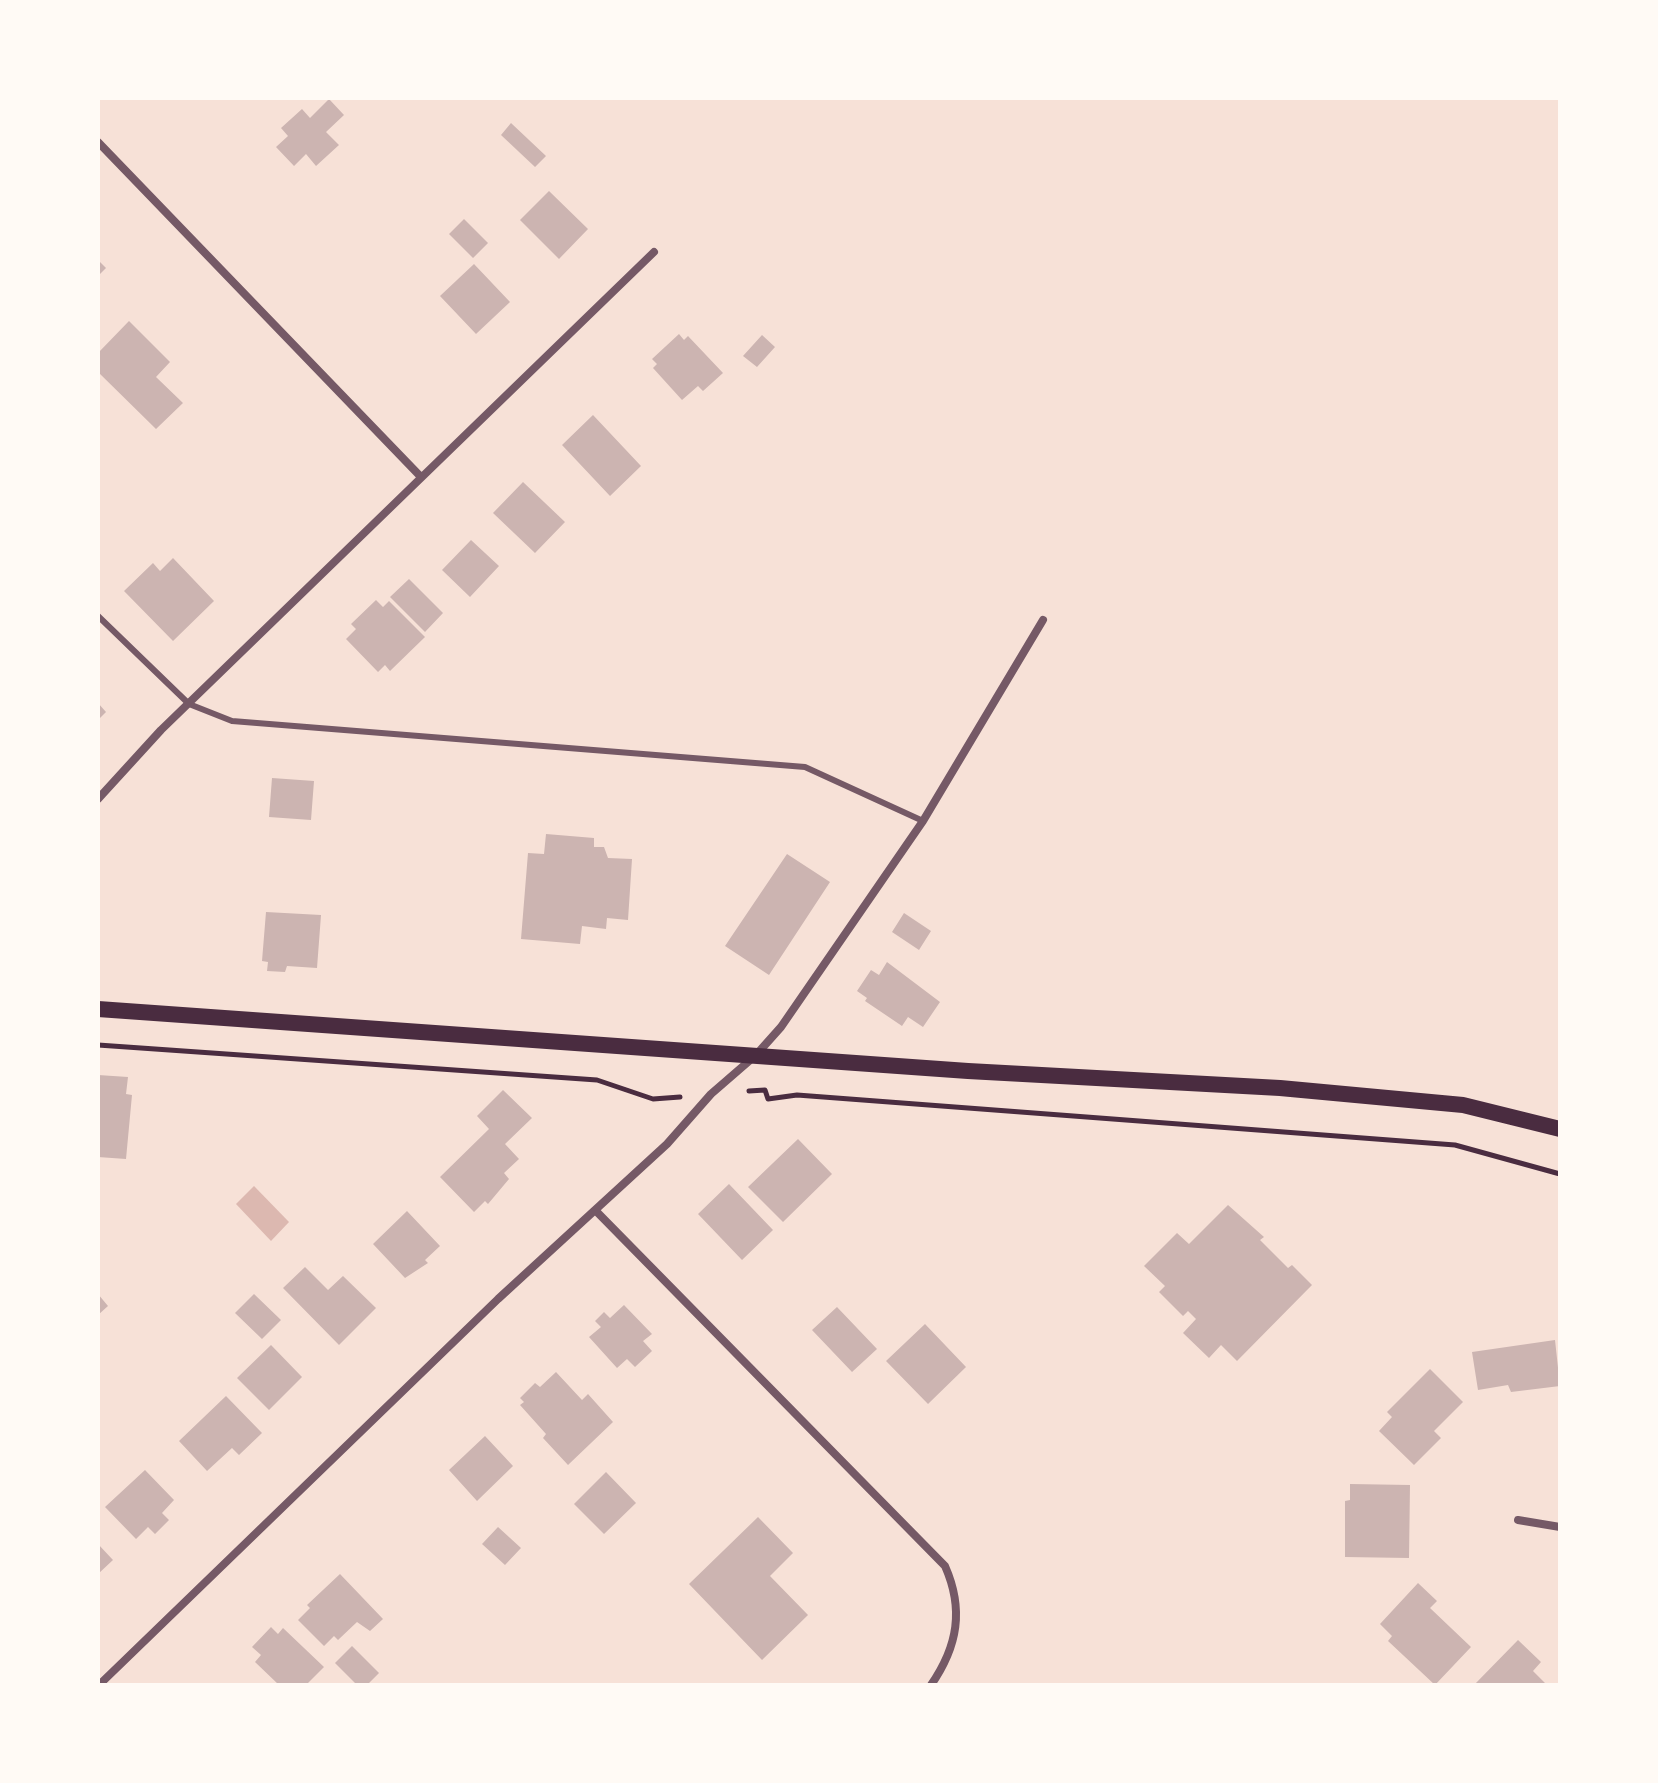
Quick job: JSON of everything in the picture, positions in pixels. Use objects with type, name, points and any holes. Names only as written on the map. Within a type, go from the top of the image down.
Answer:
[{"type":"main road","points":[[98,1009],[1295,1089],[1463,1105],[1560,1129]]},
{"type":"street","points":[[98,142],[421,477]]},
{"type":"street","points":[[98,799],[189,704],[654,252]]},
{"type":"street","points":[[99,1685],[498,1299],[667,1144],[711,1094],[756,1055],[791,1014],[923,821],[1043,620]]},
{"type":"street","points":[[595,1210],[932,1549],[945,1566],[956,1599],[958,1625],[951,1650],[931,1685]]},
{"type":"street","points":[[1518,1520],[1560,1527]]},
{"type":"lane","points":[[98,616],[189,704],[232,721],[805,767],[923,821]]},
{"type":"path","points":[[98,1045],[597,1080],[653,1099]]},
{"type":"path","points":[[765,1090],[768,1099],[797,1095],[1455,1145],[1560,1174]]},
{"type":"shaded area","points":[[254,1186],[289,1222],[271,1241],[236,1204]]},
{"type":"building","points":[[329,99],[344,115],[326,132],[339,145],[316,166],[306,154],[294,166],[276,147],[288,136],[281,128],[302,109],[310,118]]},
{"type":"building","points":[[511,123],[546,156],[535,167],[501,135]]},
{"type":"building","points":[[549,191],[588,229],[559,259],[520,220]]},
{"type":"building","points":[[464,219],[488,243],[473,258],[449,234]]},
{"type":"building","points":[[98,260],[106,268],[98,276]]},
{"type":"building","points":[[474,264],[510,302],[476,334],[440,296]]},
{"type":"building","points":[[129,321],[170,362],[156,377],[183,403],[156,429],[98,372],[98,353]]},
{"type":"building","points":[[679,334],[684,340],[688,336],[723,373],[703,391],[698,386],[682,400],[653,368],[657,364],[652,359]]},
{"type":"building","points":[[762,335],[775,347],[757,367],[743,356]]},
{"type":"building","points":[[593,415],[641,466],[610,496],[562,445]]},
{"type":"building","points":[[523,482],[565,522],[535,553],[493,513]]},
{"type":"building","points":[[471,540],[499,566],[470,597],[442,570]]},
{"type":"building","points":[[173,558],[214,601],[173,641],[124,591],[153,563],[160,571]]},
{"type":"building","points":[[409,579],[443,613],[425,632],[390,597]]},
{"type":"building","points":[[376,600],[383,607],[389,601],[425,637],[390,671],[385,665],[378,672],[346,639],[356,629],[351,624]]},
{"type":"building","points":[[98,703],[106,712],[98,720]]},
{"type":"building","points":[[272,778],[314,781],[311,820],[269,817]]},
{"type":"building","points":[[546,834],[594,838],[594,847],[604,847],[608,858],[632,859],[628,920],[607,918],[606,929],[582,926],[580,944],[521,939],[528,853],[544,854]]},
{"type":"building","points":[[787,854],[830,882],[769,975],[725,946]]},
{"type":"building","points":[[266,912],[321,915],[317,968],[287,966],[285,972],[267,971],[268,962],[262,961]]},
{"type":"building","points":[[904,913],[931,931],[919,950],[892,932]]},
{"type":"building","points":[[887,962],[940,1002],[923,1027],[908,1017],[902,1026],[865,1001],[867,998],[857,991],[871,970],[879,975]]},
{"type":"building","points":[[98,1075],[128,1077],[126,1094],[132,1095],[126,1159],[98,1157]]},
{"type":"building","points":[[503,1090],[532,1118],[505,1144],[519,1159],[504,1173],[509,1179],[488,1204],[485,1201],[474,1212],[440,1177],[489,1129],[477,1116]]},
{"type":"building","points":[[798,1139],[832,1174],[783,1222],[748,1187]]},
{"type":"building","points":[[729,1184],[773,1230],[742,1260],[698,1214]]},
{"type":"building","points":[[1228,1205],[1264,1237],[1260,1240],[1288,1268],[1292,1265],[1312,1285],[1237,1361],[1221,1345],[1209,1358],[1183,1333],[1196,1319],[1188,1311],[1183,1316],[1159,1292],[1165,1286],[1144,1266],[1177,1233],[1189,1244]]},
{"type":"building","points":[[407,1211],[440,1246],[425,1260],[428,1263],[405,1278],[373,1244]]},
{"type":"building","points":[[305,1267],[328,1290],[343,1276],[376,1308],[339,1345],[283,1288]]},
{"type":"building","points":[[98,1294],[108,1306],[98,1315]]},
{"type":"building","points":[[254,1294],[281,1320],[262,1339],[235,1313]]},
{"type":"building","points":[[624,1305],[652,1334],[643,1341],[652,1351],[635,1367],[627,1359],[617,1368],[589,1337],[601,1327],[595,1321],[604,1312],[610,1318]]},
{"type":"building","points":[[837,1307],[877,1349],[852,1372],[812,1330]]},
{"type":"building","points":[[925,1324],[966,1367],[928,1404],[886,1361]]},
{"type":"building","points":[[1555,1340],[1560,1386],[1511,1392],[1508,1385],[1478,1390],[1472,1352]]},
{"type":"building","points":[[271,1345],[302,1377],[269,1410],[237,1378]]},
{"type":"building","points":[[1430,1369],[1463,1402],[1434,1431],[1441,1438],[1414,1465],[1379,1431],[1392,1417],[1387,1412]]},
{"type":"building","points":[[556,1372],[582,1400],[588,1394],[613,1422],[568,1465],[543,1438],[546,1434],[520,1405],[524,1402],[520,1398],[535,1383],[540,1387]]},
{"type":"building","points":[[226,1396],[262,1433],[239,1455],[232,1448],[207,1471],[179,1441]]},
{"type":"building","points":[[485,1436],[513,1466],[477,1501],[449,1470]]},
{"type":"building","points":[[145,1470],[174,1500],[162,1513],[169,1520],[155,1534],[148,1527],[136,1539],[105,1507]]},
{"type":"building","points":[[606,1472],[636,1503],[604,1534],[574,1504]]},
{"type":"building","points":[[1350,1484],[1410,1485],[1409,1558],[1345,1557],[1345,1501],[1350,1500]]},
{"type":"building","points":[[758,1517],[793,1553],[770,1576],[808,1615],[762,1660],[689,1584]]},
{"type":"building","points":[[498,1527],[521,1548],[505,1565],[482,1544]]},
{"type":"building","points":[[98,1544],[113,1560],[98,1574]]},
{"type":"building","points":[[340,1574],[383,1619],[370,1631],[357,1622],[338,1640],[334,1636],[324,1646],[298,1620],[310,1608],[307,1605]]},
{"type":"building","points":[[1418,1583],[1437,1601],[1430,1608],[1471,1647],[1435,1685],[1388,1641],[1392,1636],[1380,1624]]},
{"type":"building","points":[[271,1627],[278,1634],[283,1628],[324,1667],[306,1685],[279,1685],[255,1662],[261,1655],[252,1647]]},
{"type":"building","points":[[1518,1640],[1541,1662],[1533,1671],[1547,1685],[1474,1685]]},
{"type":"building","points":[[352,1646],[379,1673],[367,1685],[357,1685],[335,1663]]}]
